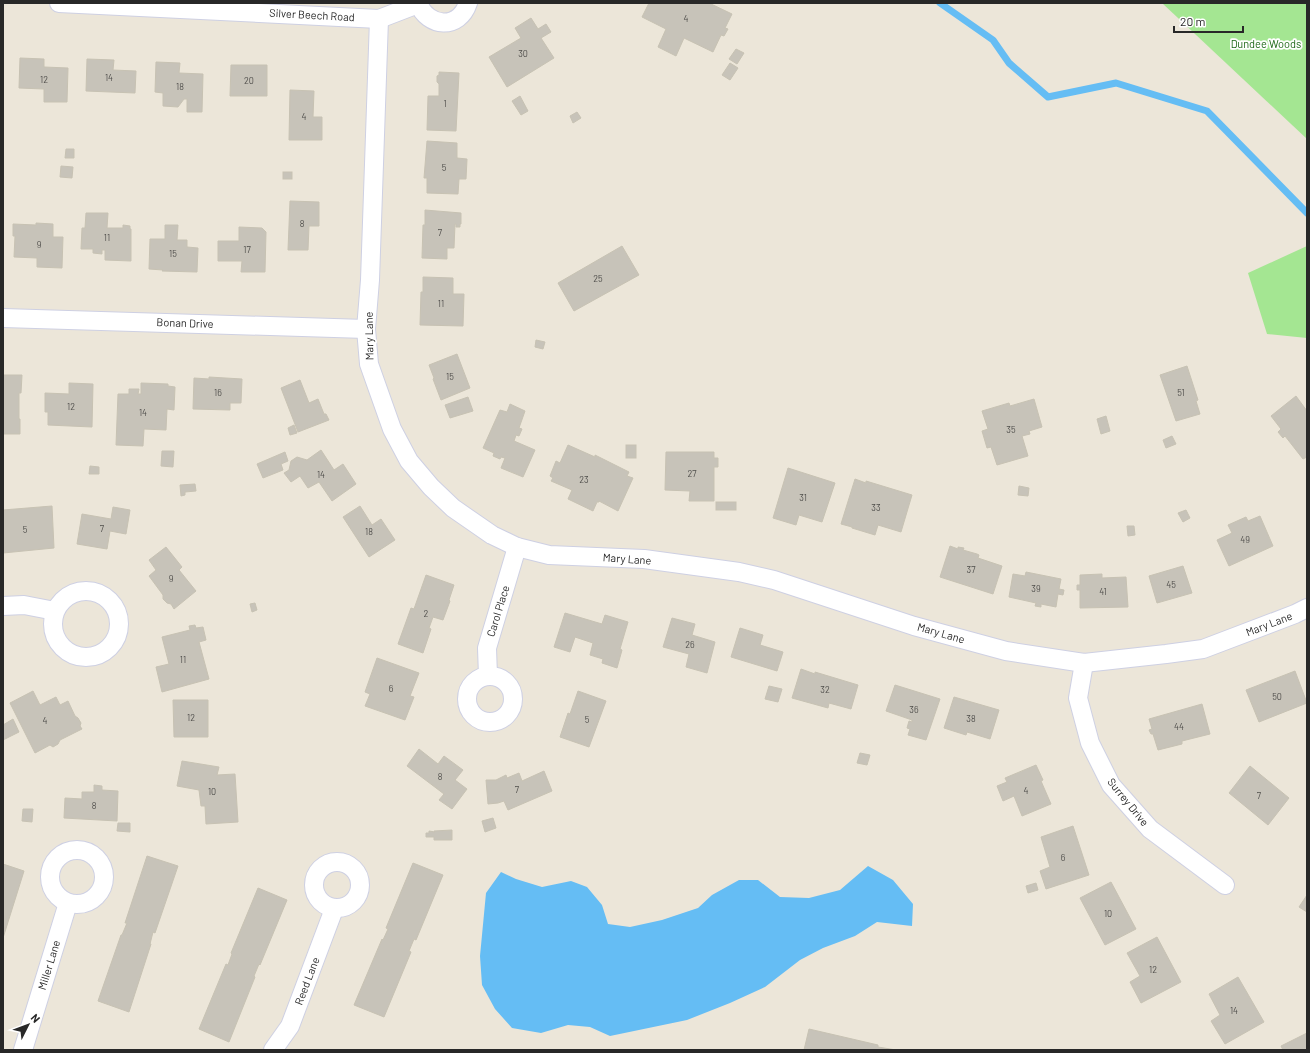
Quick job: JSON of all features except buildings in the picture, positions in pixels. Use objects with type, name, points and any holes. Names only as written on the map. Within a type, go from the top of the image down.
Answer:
[{"type":"street","name":"Silver Beech Road","points":[[59,3],[379,19],[418,3],[422,13],[430,19],[439,22],[450,22],[458,18],[465,10],[468,3]]},
{"type":"street","name":"Mary Lane","points":[[379,19],[370,280],[366,329],[369,364],[392,429],[409,461],[431,487],[453,508],[492,535],[517,547],[549,555],[644,559],[739,572],[774,580],[914,626],[1006,651],[1084,663],[1203,649],[1288,617],[1307,608]]},
{"type":"street","name":"Bonan Drive","points":[[3,318],[366,329]]},
{"type":"street","name":"Carol Place","points":[[488,676],[487,648],[517,547]]},
{"type":"street","points":[[3,606],[24,605],[54,611]]},
{"type":"street","name":"Surrey Drive","points":[[1084,663],[1078,698],[1090,743],[1111,785],[1150,829],[1224,885]]},
{"type":"street","name":"Miller Lane","points":[[23,1050],[68,903]]},
{"type":"street","name":"Reed Lane","points":[[273,1050],[290,1026],[334,908]]},
{"type":"green space","name":"Dundee Woods","points":[[1162,3],[1307,3],[1307,139]]},
{"type":"green space","points":[[1307,246],[1307,338],[1267,334],[1248,273]]},
{"type":"water","points":[[868,866],[893,880],[913,904],[912,926],[877,922],[855,936],[823,948],[800,960],[765,987],[687,1020],[610,1036],[590,1027],[568,1025],[541,1033],[512,1028],[495,1009],[482,985],[480,956],[486,893],[501,872],[516,879],[542,887],[571,881],[587,887],[602,905],[608,924],[630,927],[662,920],[698,908],[712,895],[739,880],[758,880],[780,897],[809,898],[840,890]]},
{"type":"waterway","points":[[940,3],[993,40],[1009,63],[1048,97],[1116,83],[1207,111],[1307,213]]}]
